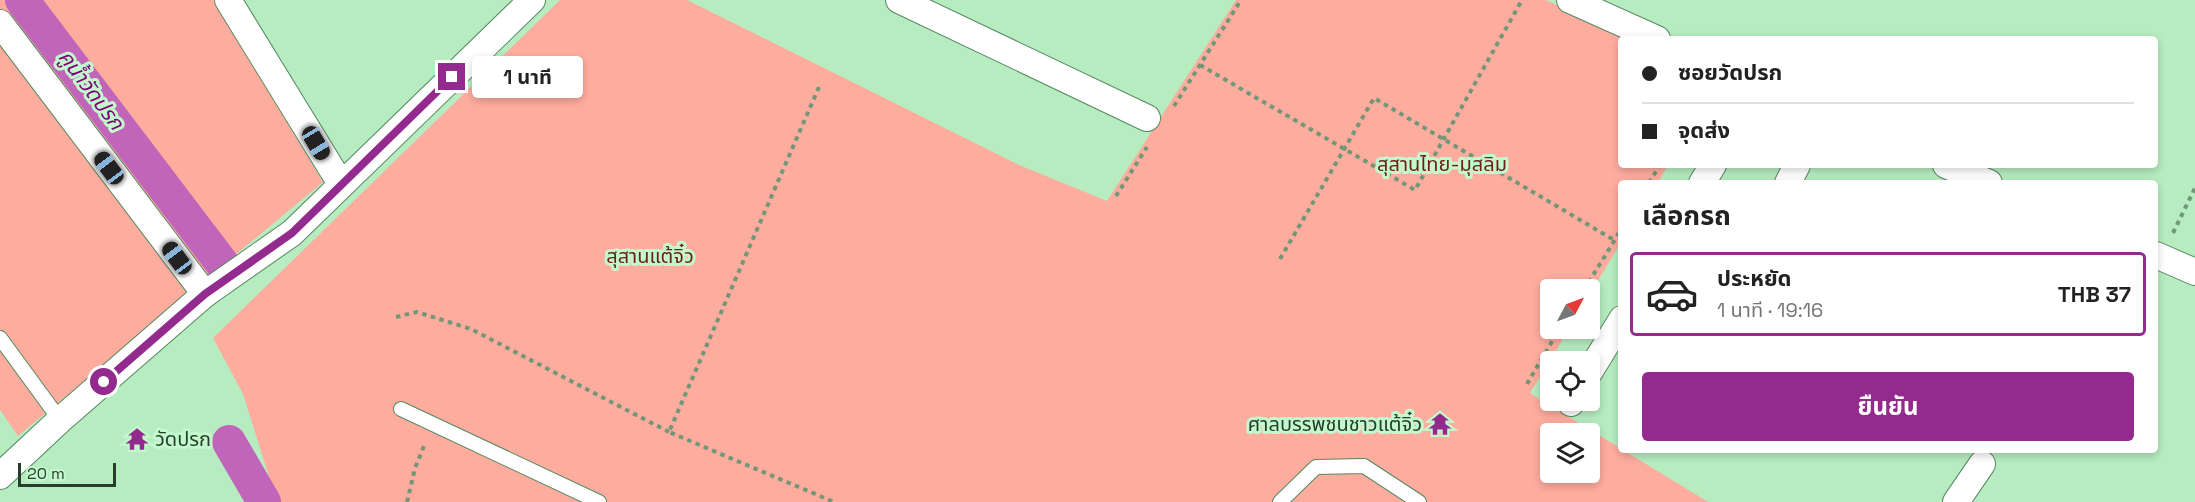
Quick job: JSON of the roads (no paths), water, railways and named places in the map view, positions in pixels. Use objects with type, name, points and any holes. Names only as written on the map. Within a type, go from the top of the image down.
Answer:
[{"type":"street","points":[[228,0],[341,184]]},
{"type":"street","points":[[0,476],[60,420],[205,294],[292,233],[532,0]]},
{"type":"street","points":[[899,0],[1157,117]]},
{"type":"street","points":[[1570,0],[1650,36]]},
{"type":"street","points":[[0,22],[205,294]]},
{"type":"street","points":[[1954,168],[1982,180]]},
{"type":"street","points":[[2158,256],[2195,272]]},
{"type":"street","points":[[1600,355],[1618,326]]},
{"type":"street","points":[[1956,502],[1982,464]]},
{"type":"lane","points":[[0,338],[60,420]]},
{"type":"lane","points":[[401,409],[599,502]]},
{"type":"lane","points":[[1280,502],[1316,467],[1364,466],[1419,502]]},
{"type":"waterway","name":"คูน้ำวัดปรก","points":[[22,0],[224,266]]},
{"type":"waterway","name":"คูน้ำวัดปรก","points":[[229,442],[264,502]]},
{"type":"place","name":"ศาลบรรพชนชาวแต้จิ๋ว","points":[[1440,424]]},
{"type":"place","name":"วัดปรก","points":[[137,439]]},
{"type":"park label","name":"สุสานไทย-มุสลิม","points":[[1442,164]]},
{"type":"park label","name":"สุสานแต้จิ๋ว","points":[[650,256]]}]
